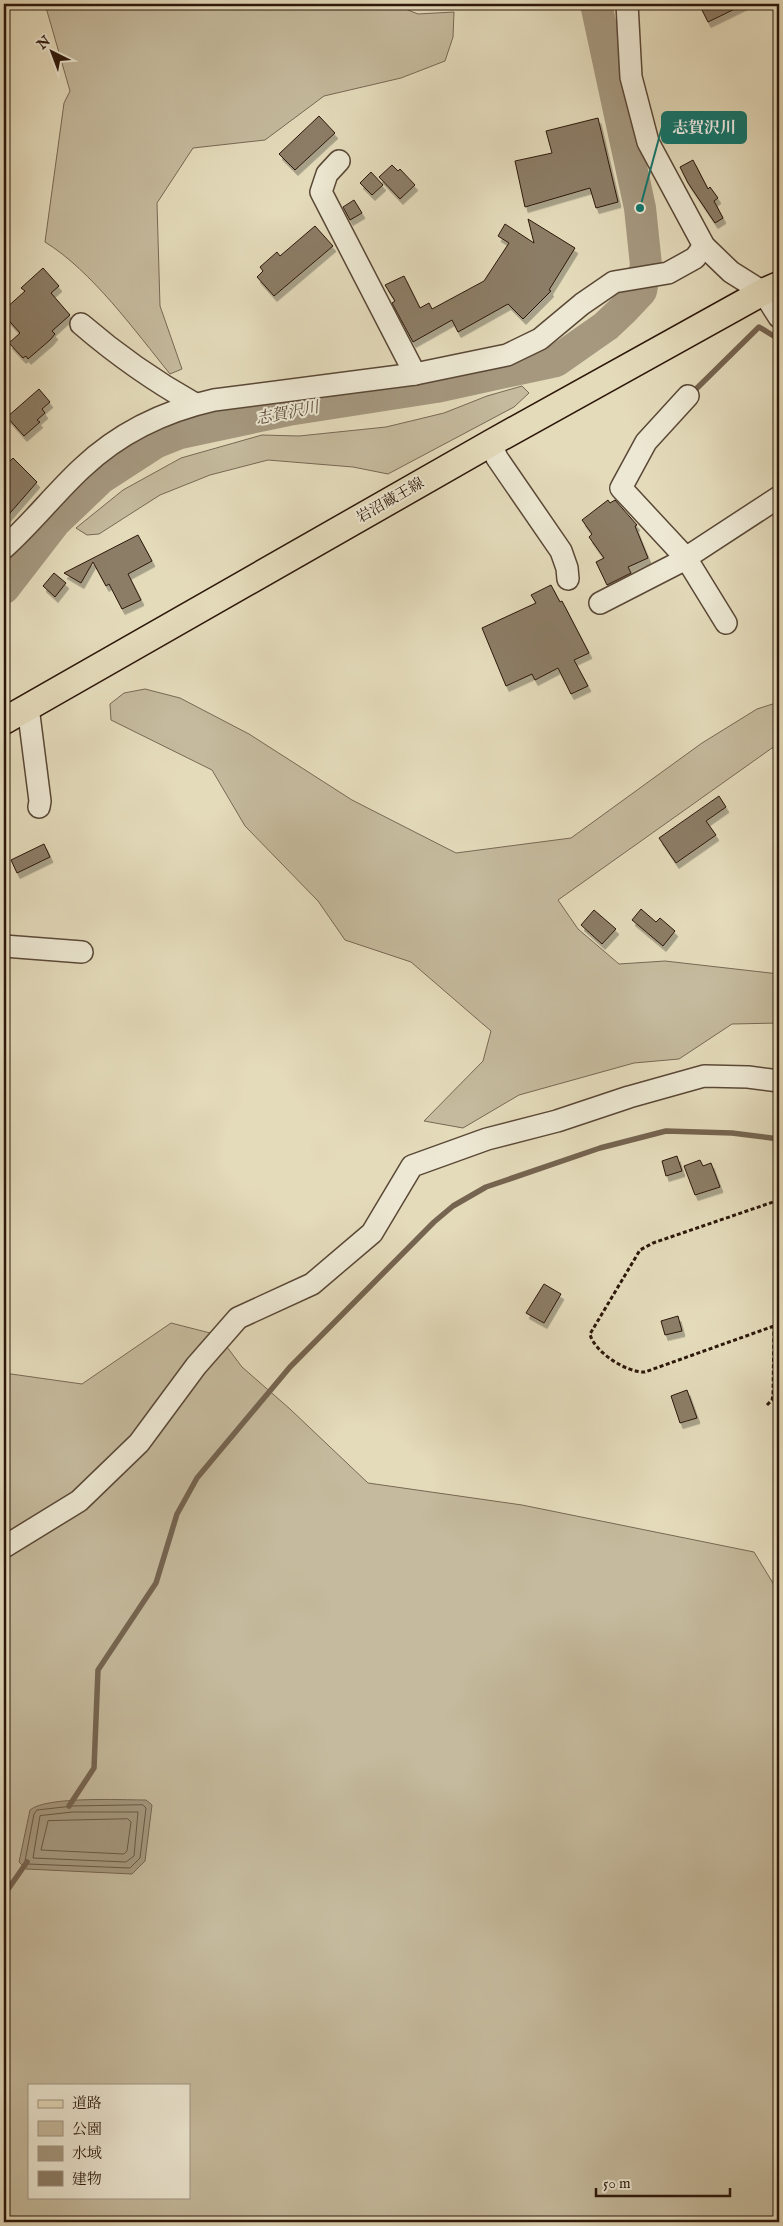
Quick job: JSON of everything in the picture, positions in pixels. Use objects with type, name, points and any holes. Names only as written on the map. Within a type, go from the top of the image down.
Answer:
[{"type":"main road","name":"岩沼蔵王線","points":[[4,721],[491,443],[771,288]]},
{"type":"street","points":[[627,4],[631,77],[645,136],[680,205],[704,246],[731,272],[771,288],[779,317]]},
{"type":"street","points":[[339,160],[327,174],[321,192],[415,374]]},
{"type":"street","points":[[4,548],[82,467],[116,440],[158,418],[195,404],[292,389],[415,374],[495,358],[522,349],[540,339],[582,304],[614,282],[654,277],[682,267],[704,246]]},
{"type":"street","points":[[81,324],[116,354],[159,384],[195,404]]},
{"type":"street","points":[[688,396],[646,442],[621,488],[686,558],[726,623]]},
{"type":"street","points":[[491,443],[497,458],[561,551],[567,568],[568,579]]},
{"type":"street","points":[[600,603],[686,558],[779,497]]},
{"type":"street","points":[[28,707],[40,801],[39,807]]},
{"type":"street","points":[[4,946],[82,952]]},
{"type":"street","points":[[4,1546],[78,1501],[139,1443],[196,1366],[238,1318],[312,1284],[372,1233],[412,1166],[487,1139],[557,1121],[630,1097],[704,1076],[748,1077],[779,1081]]},
{"type":"path","points":[[779,1200],[653,1243],[640,1250],[590,1334],[596,1347],[629,1371],[638,1373],[774,1326],[779,1321]]},
{"type":"path","points":[[767,1404],[772,1400],[773,1395],[774,1326]]},
{"type":"green space","points":[[45,4],[393,4],[418,14],[454,12],[453,37],[445,61],[401,78],[324,96],[265,140],[193,148],[157,203],[160,306],[182,369],[170,374],[96,285],[62,254],[45,242],[64,103],[70,91]]},
{"type":"green space","points":[[522,386],[529,393],[514,407],[388,474],[353,467],[268,460],[210,475],[160,495],[99,534],[87,535],[76,528],[123,490],[181,458],[262,435],[299,436],[386,427],[444,413],[487,396]]},
{"type":"green space","points":[[145,689],[180,698],[249,734],[352,800],[456,853],[571,838],[702,743],[757,709],[779,702],[779,746],[772,748],[558,900],[578,929],[619,964],[665,961],[779,974],[779,1023],[732,1024],[679,1059],[634,1063],[519,1095],[463,1128],[424,1121],[483,1061],[491,1031],[411,962],[345,940],[318,901],[245,826],[212,770],[111,720],[110,704],[124,693]]},
{"type":"green space","points":[[171,1323],[218,1335],[242,1367],[290,1409],[368,1483],[522,1505],[754,1552],[779,1593],[779,2222],[4,2222],[4,1373],[82,1384]]},
{"type":"water","points":[[146,1800],[152,1805],[145,1861],[132,1874],[26,1869],[19,1862],[30,1810],[39,1806],[67,1801]]},
{"type":"building","points":[[699,4],[745,4],[708,22]]},
{"type":"building","points":[[319,116],[335,133],[295,170],[279,154]]},
{"type":"building","points":[[598,118],[618,202],[596,208],[590,188],[525,207],[515,161],[552,153],[546,131]]},
{"type":"building","points":[[693,160],[708,189],[710,187],[718,198],[714,201],[723,218],[715,223],[688,183],[680,167]]},
{"type":"building","points":[[392,165],[398,171],[400,169],[415,185],[400,199],[379,177]]},
{"type":"building","points":[[371,172],[383,185],[372,195],[360,183]]},
{"type":"building","points":[[354,200],[362,213],[350,220],[343,207]]},
{"type":"building","points":[[528,219],[575,248],[549,290],[551,291],[523,319],[508,304],[458,332],[452,320],[413,342],[392,303],[395,301],[385,285],[404,276],[420,308],[429,303],[432,309],[484,281],[509,243],[498,236],[505,224],[534,243]]},
{"type":"building","points":[[315,226],[333,246],[274,296],[257,277],[263,271],[260,267],[277,252],[280,256]]},
{"type":"building","points":[[43,268],[59,286],[51,293],[70,315],[52,331],[55,334],[50,340],[28,359],[26,356],[23,358],[9,343],[20,333],[4,315],[4,310],[25,291],[21,288]]},
{"type":"building","points":[[39,389],[50,402],[42,409],[45,413],[37,420],[40,422],[24,436],[7,417]]},
{"type":"building","points":[[13,458],[37,482],[4,520],[4,467]]},
{"type":"building","points":[[608,500],[610,503],[615,500],[637,525],[635,526],[648,558],[628,567],[631,573],[607,585],[596,562],[604,558],[589,537],[592,534],[582,520]]},
{"type":"building","points":[[138,535],[152,561],[128,574],[141,600],[122,609],[109,584],[106,586],[93,562],[81,583],[64,573]]},
{"type":"building","points":[[54,573],[66,583],[55,597],[43,586]]},
{"type":"building","points":[[551,585],[560,602],[562,601],[589,653],[574,660],[588,686],[571,694],[558,668],[535,680],[532,674],[506,686],[482,628],[536,603],[531,595]]},
{"type":"building","points":[[719,796],[726,807],[706,821],[716,835],[676,863],[659,838]]},
{"type":"building","points":[[44,844],[50,857],[17,873],[11,860]]},
{"type":"building","points":[[641,909],[656,922],[660,918],[675,931],[663,946],[632,920]]},
{"type":"building","points":[[594,910],[616,929],[602,944],[581,925]]},
{"type":"building","points":[[677,1156],[682,1171],[666,1176],[662,1161]]},
{"type":"building","points":[[700,1160],[703,1166],[711,1163],[720,1187],[695,1195],[684,1166]]},
{"type":"building","points":[[544,1284],[561,1294],[544,1323],[526,1313]]},
{"type":"building","points":[[678,1316],[682,1331],[665,1335],[661,1321]]},
{"type":"building","points":[[687,1390],[697,1418],[680,1423],[671,1396]]},
{"type":"waterway","name":"志賀沢川","points":[[4,588],[55,522],[101,478],[155,443],[180,433],[288,410],[436,387],[556,361],[606,326],[624,309],[641,291],[646,265],[640,208],[596,4]]},
{"type":"waterway","points":[[692,393],[759,327],[777,338]]},
{"type":"waterway","points":[[69,1806],[94,1768],[98,1670],[156,1583],[177,1514],[197,1478],[290,1367],[434,1222],[453,1206],[486,1187],[600,1148],[666,1131],[732,1133],[779,1139]]},
{"type":"waterway","points":[[4,1895],[27,1862]]},
{"type":"place","name":"志賀沢川","points":[[640,208]]}]
